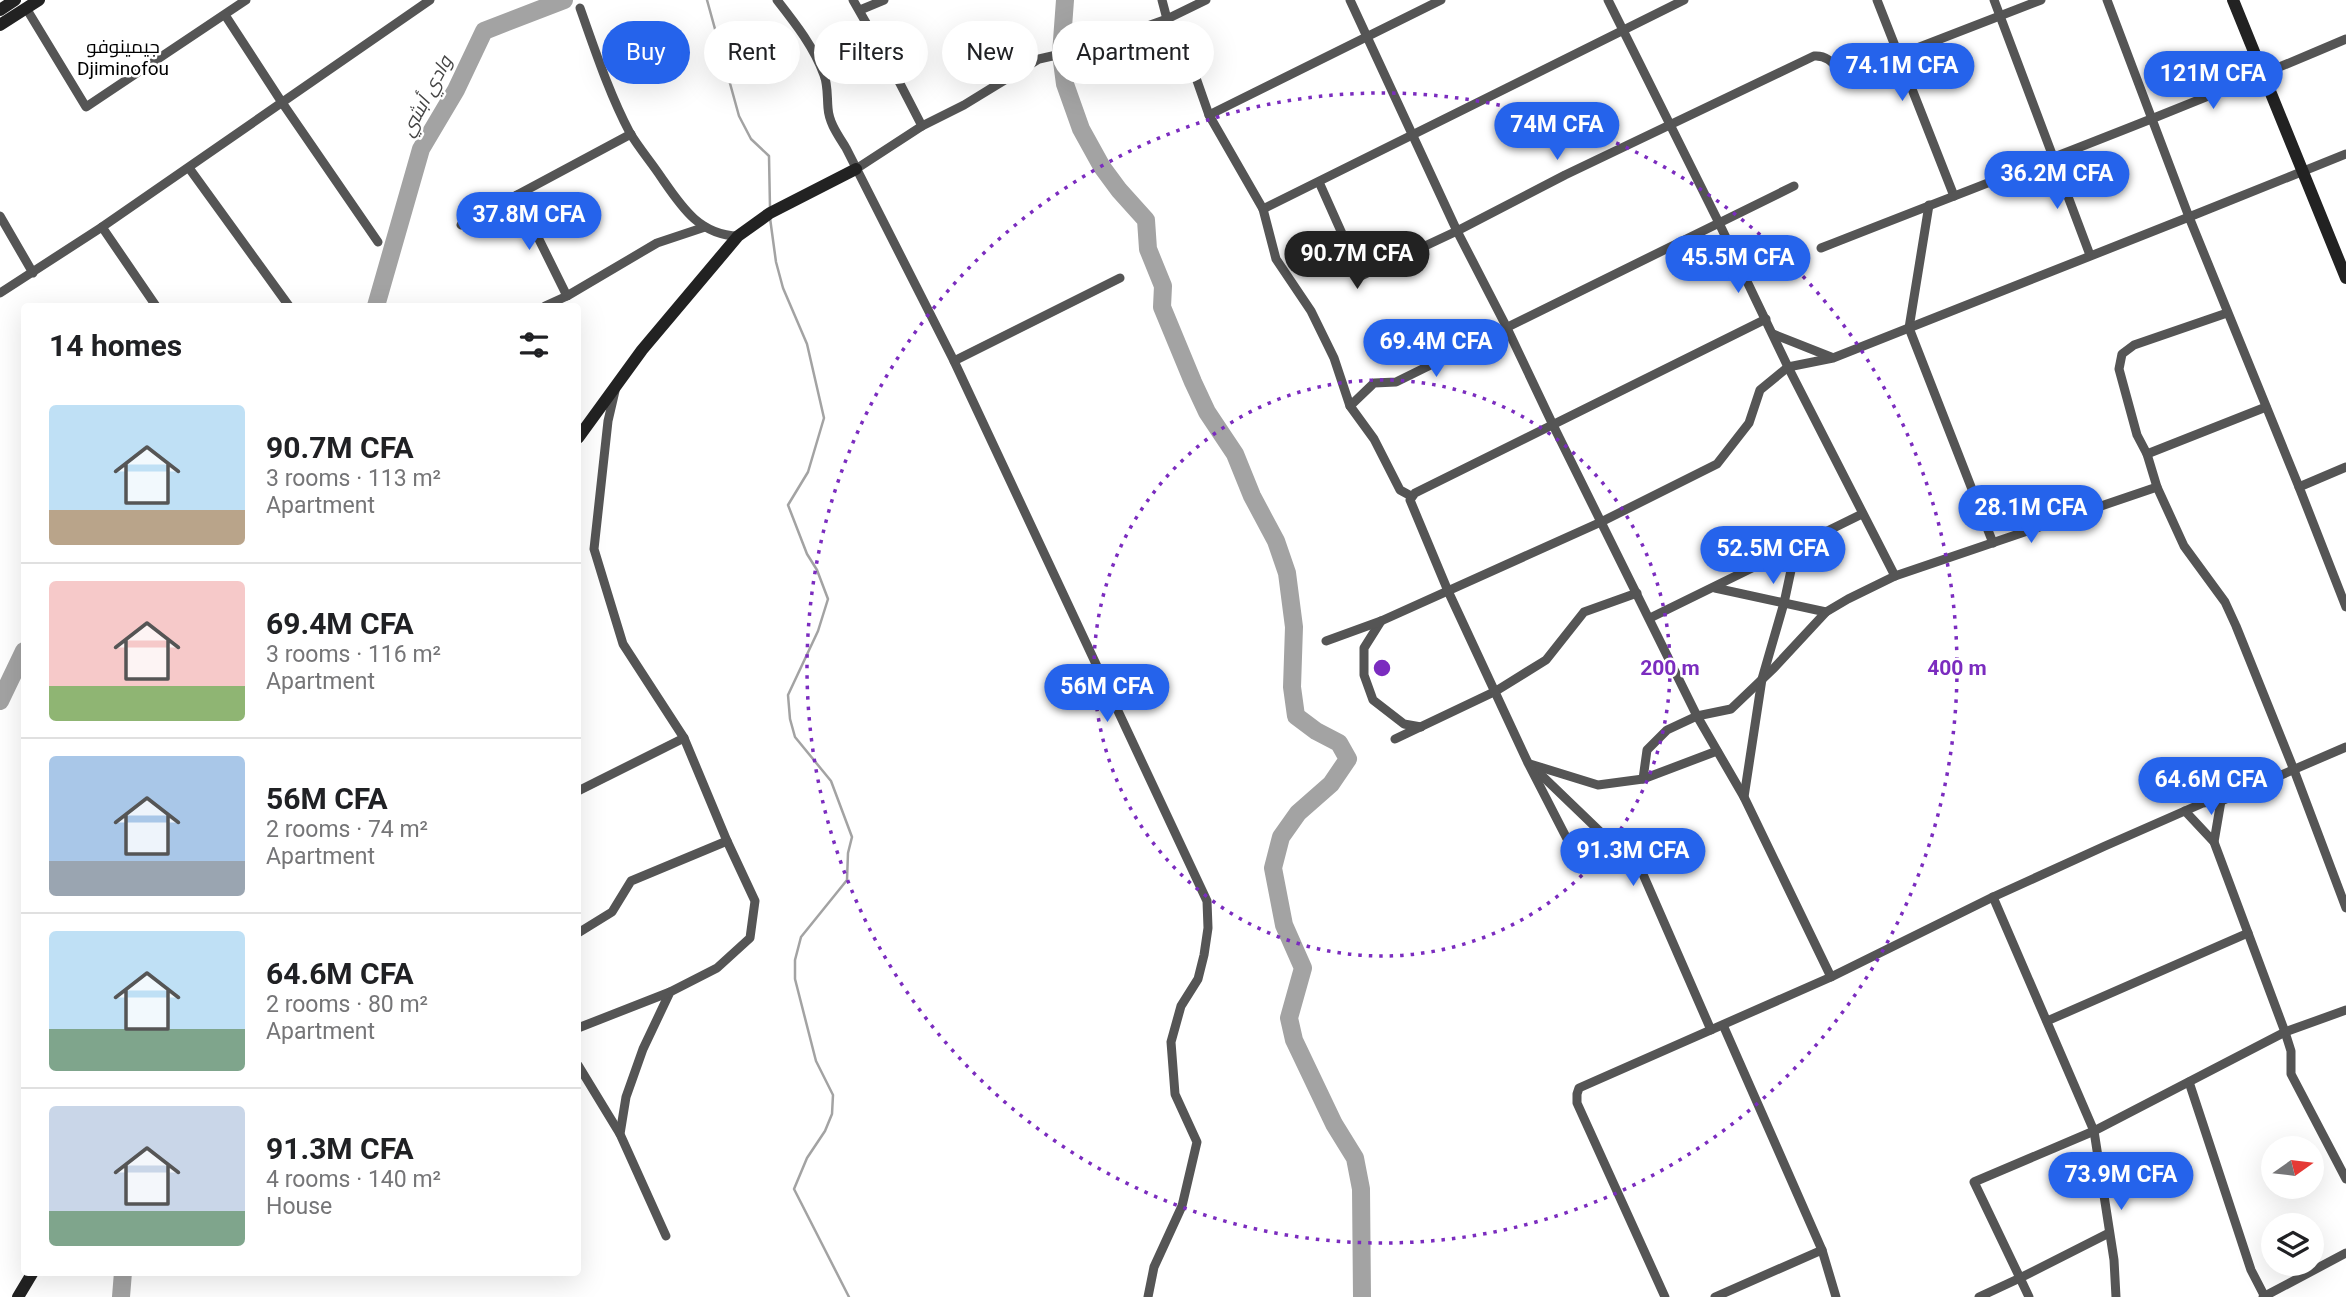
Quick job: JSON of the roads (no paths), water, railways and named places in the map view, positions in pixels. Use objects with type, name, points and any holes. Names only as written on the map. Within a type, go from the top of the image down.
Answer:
[{"type":"street","points":[[0,10],[15,0]]},
{"type":"street","points":[[0,25],[39,0]]},
{"type":"street","points":[[26,8],[86,107],[246,0]]},
{"type":"street","points":[[0,293],[33,274],[189,168],[281,101],[430,0]]},
{"type":"street","points":[[777,0],[800,29],[825,77],[831,120],[954,361],[1207,901],[1208,928],[1204,956],[1198,979],[1181,1006],[1171,1042],[1175,1094],[1197,1142],[1182,1206],[1154,1267],[1148,1297]]},
{"type":"street","points":[[853,0],[922,126]]},
{"type":"street","points":[[860,10],[884,0]]},
{"type":"street","points":[[1162,0],[1167,19],[1195,75],[1209,115],[1263,209],[1276,259],[1317,323],[1334,358],[1350,406],[1374,439],[1400,490],[1411,496]]},
{"type":"street","points":[[581,434],[642,350],[738,236],[770,213],[856,169],[922,126],[964,105],[1039,59],[1061,54],[1079,55],[1100,43],[1167,19],[1206,0]]},
{"type":"street","points":[[1350,0],[1369,36],[1457,231],[1697,716],[1744,797],[1831,976]]},
{"type":"street","points":[[1209,115],[1441,0]]},
{"type":"street","points":[[1608,0],[1671,123],[1788,367],[1895,576]]},
{"type":"street","points":[[1263,209],[1684,0]]},
{"type":"street","points":[[1877,0],[1954,195]]},
{"type":"street","points":[[1994,0],[2090,255]]},
{"type":"street","points":[[1319,182],[1361,276],[1457,231],[1671,123],[1814,56],[1822,55],[1840,71],[1848,73],[2041,0]]},
{"type":"street","points":[[2107,0],[2189,217],[2346,607]]},
{"type":"street","points":[[2233,0],[2346,278]]},
{"type":"street","points":[[580,8],[597,58],[631,134],[685,212],[705,227],[728,236],[738,236]]},
{"type":"street","points":[[225,15],[378,242]]},
{"type":"street","points":[[1821,247],[2153,120],[2346,39]]},
{"type":"street","points":[[461,225],[631,134]]},
{"type":"street","points":[[1326,641],[1381,621],[1601,522],[1717,464],[1749,423],[1760,390],[1788,367],[1833,358],[2346,154]]},
{"type":"street","points":[[189,168],[287,303]]},
{"type":"street","points":[[1350,406],[1374,383],[1396,382],[1794,186]]},
{"type":"street","points":[[517,195],[567,296]]},
{"type":"street","points":[[1929,205],[1909,328],[1993,543]]},
{"type":"street","points":[[0,216],[33,274]]},
{"type":"street","points":[[102,227],[154,303]]},
{"type":"street","points":[[552,303],[657,243],[705,227]]},
{"type":"street","points":[[954,361],[1120,278]]},
{"type":"street","points":[[2227,313],[2134,345],[2122,354],[2119,369],[2137,435],[2147,454],[2157,487],[2184,546],[2204,578],[2225,602],[2294,770],[2346,908]]},
{"type":"street","points":[[1411,496],[1766,319]]},
{"type":"street","points":[[1773,334],[1833,358]]},
{"type":"street","points":[[581,1027],[670,992],[717,968],[750,938],[755,901],[684,738],[623,644],[594,549],[608,421],[615,389]]},
{"type":"street","points":[[2147,454],[2266,408]]},
{"type":"street","points":[[2299,487],[2346,467]]},
{"type":"street","points":[[1643,779],[1647,750],[1667,730],[1697,716],[1731,709],[1826,612],[1848,599],[1895,576],[2157,487]]},
{"type":"street","points":[[1411,496],[1410,505],[1448,591],[1528,763],[1583,868]]},
{"type":"street","points":[[1650,618],[1862,514]]},
{"type":"street","points":[[1744,797],[1762,680],[1784,603],[1796,547]]},
{"type":"street","points":[[1714,588],[1826,612]]},
{"type":"street","points":[[1395,739],[1496,691],[1546,660],[1584,612],[1637,593]]},
{"type":"street","points":[[1381,621],[1364,648],[1364,675],[1373,700],[1404,724],[1421,727]]},
{"type":"street","points":[[581,789],[684,738]]},
{"type":"street","points":[[1665,1297],[1577,1103],[1580,1088],[1831,976],[1993,897],[2185,811],[2203,803],[2221,801],[2346,747]]},
{"type":"street","points":[[1528,763],[1598,785],[1643,779],[1717,751]]},
{"type":"street","points":[[1528,763],[1642,872],[1711,1030]]},
{"type":"street","points":[[2214,842],[2221,801]]},
{"type":"street","points":[[2185,811],[2214,842],[2285,1032],[2291,1051],[2291,1074],[2346,1179]]},
{"type":"street","points":[[581,931],[612,912],[632,881],[727,841]]},
{"type":"street","points":[[1993,897],[2094,1131],[2116,1297]]},
{"type":"street","points":[[2047,1021],[2248,933]]},
{"type":"street","points":[[620,1134],[630,1085],[643,1049],[670,992]]},
{"type":"street","points":[[2029,1297],[1974,1182],[2094,1131],[2285,1032],[2346,1010]]},
{"type":"street","points":[[1723,1025],[1822,1250],[1836,1297]]},
{"type":"street","points":[[581,1070],[620,1134],[666,1236]]},
{"type":"street","points":[[2189,1082],[2251,1270],[2264,1297],[2346,1253]]},
{"type":"street","points":[[1979,1297],[2109,1233]]},
{"type":"street","points":[[1715,1297],[1822,1250]]},
{"type":"street","points":[[19,1297],[31,1276]]},
{"type":"waterway","name":"وادي أبشي","points":[[377,303],[421,149],[456,90],[484,31],[564,0]]},
{"type":"waterway","points":[[707,0],[739,116],[751,139],[769,156],[770,208]]},
{"type":"waterway","points":[[1065,0],[1061,54],[1065,84],[1081,129],[1102,167],[1146,220],[1148,249],[1163,286],[1162,307],[1207,412],[1235,454],[1252,496],[1276,541],[1287,573],[1294,627],[1292,687],[1296,716],[1339,743],[1348,759],[1331,784],[1298,813],[1281,837],[1273,868],[1284,925],[1303,968],[1289,1018],[1294,1040],[1334,1124],[1355,1158],[1361,1189],[1362,1297]]},
{"type":"waterway","points":[[770,218],[776,262],[783,288],[807,344],[824,418],[808,472],[788,505],[828,599],[818,631],[788,695],[790,719],[795,737],[831,781],[852,837],[848,853],[847,880],[801,937],[795,960],[795,979],[816,1061],[833,1095],[832,1114],[825,1131],[807,1158],[794,1189],[849,1297]]},
{"type":"waterway","name":"وادي أبشي","points":[[0,701],[21,657]]},
{"type":"waterway","points":[[121,1297],[123,1276]]},
{"type":"district","name":"جيمينوفو Djiminofou","points":[[123,57]]}]
